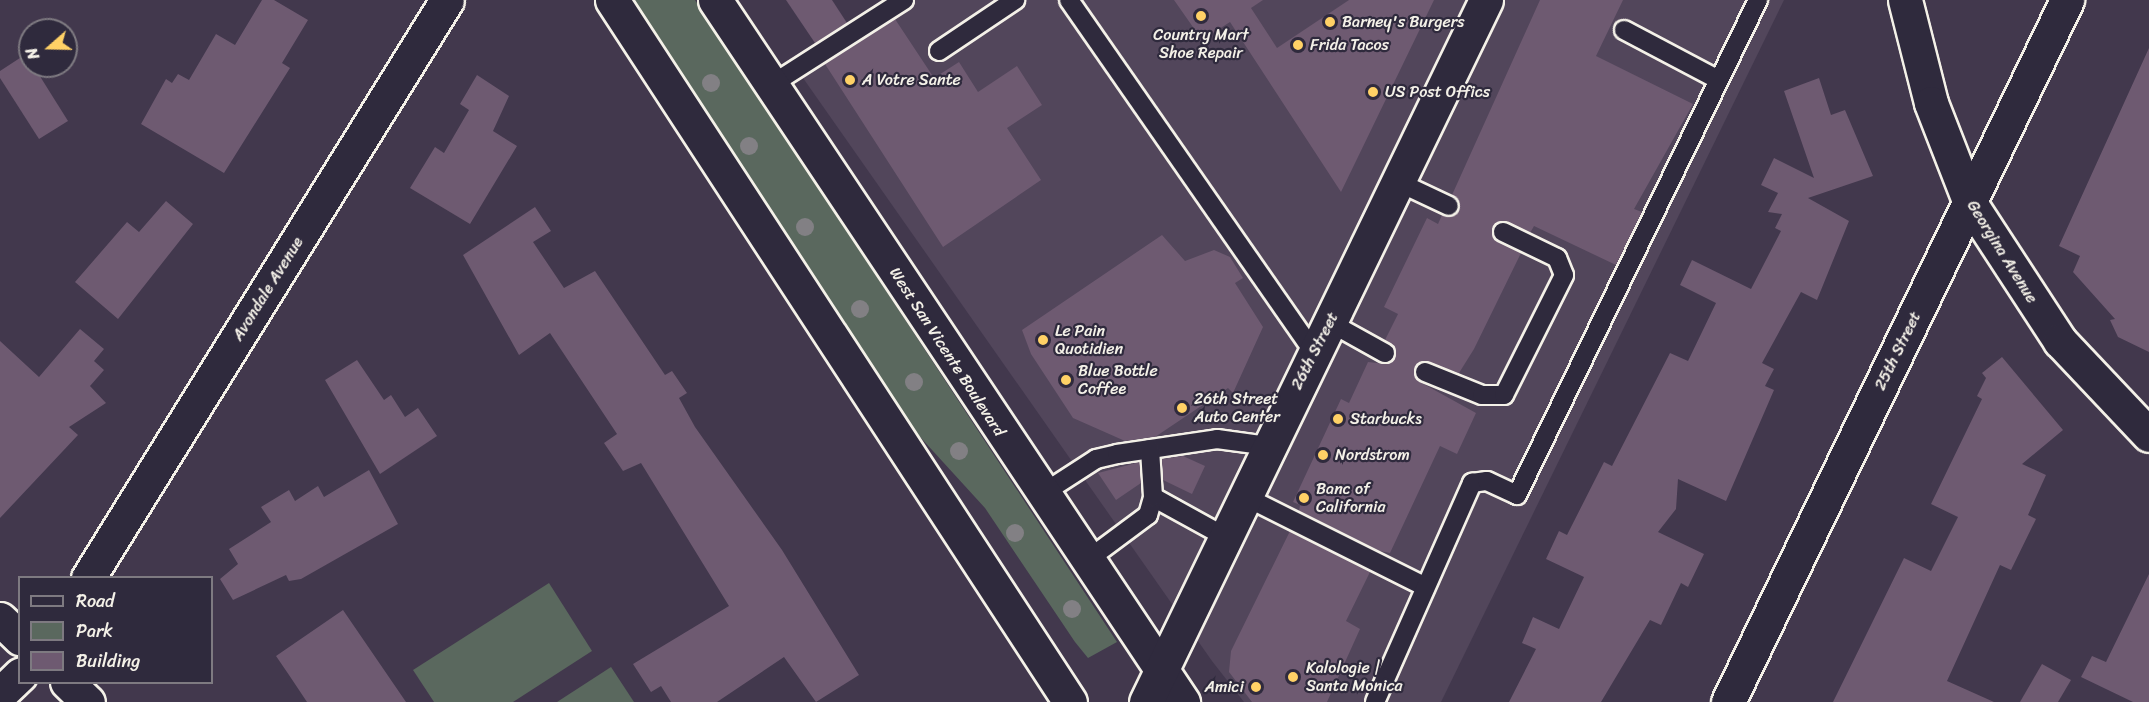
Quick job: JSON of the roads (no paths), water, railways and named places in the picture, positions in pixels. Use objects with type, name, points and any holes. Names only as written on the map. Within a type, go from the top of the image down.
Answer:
[{"type":"street","name":"Avondale Avenue","points":[[89,576],[447,0]]},
{"type":"street","points":[[612,0],[1070,702]]},
{"type":"street","name":"West San Vicente Boulevard","points":[[715,0],[1086,561],[1183,702]]},
{"type":"street","name":"26th Street","points":[[1146,702],[1224,536],[1486,0]]},
{"type":"street","name":"Georgina Avenue","points":[[1905,0],[1931,103],[1970,203],[2060,341],[2149,435]]},
{"type":"street","name":"25th Street","points":[[1728,702],[2067,0]]},
{"type":"street","points":[[0,619],[18,636]]},
{"type":"street","points":[[0,694],[18,677]]},
{"type":"street","points":[[69,684],[88,702]]},
{"type":"lane","points":[[771,85],[904,0]]},
{"type":"lane","points":[[939,51],[1015,0]]},
{"type":"lane","points":[[1069,0],[1314,354]]},
{"type":"lane","points":[[1375,702],[1472,483],[1486,481],[1517,495],[1758,0]]},
{"type":"lane","points":[[1624,30],[1719,80]]},
{"type":"lane","points":[[1398,182],[1449,206]]},
{"type":"lane","points":[[1425,372],[1482,395],[1504,395],[1564,275],[1557,258],[1503,232]]},
{"type":"lane","points":[[1329,322],[1385,352]]},
{"type":"lane","points":[[1042,494],[1096,459],[1217,439],[1268,446]]},
{"type":"lane","points":[[1086,561],[1134,529],[1148,515],[1153,496],[1150,449]]},
{"type":"lane","points":[[1153,496],[1224,536]]},
{"type":"lane","points":[[1244,496],[1426,587]]},
{"type":"place","name":"Country Mart Shoe Repair","points":[[1201,16]]},
{"type":"place","name":"Barney's Burgers","points":[[1330,22]]},
{"type":"place","name":"Frida Tacos","points":[[1298,45]]},
{"type":"place","name":"A Votre Sante","points":[[850,80]]},
{"type":"place","name":"US Post Offics","points":[[1373,92]]},
{"type":"place","name":"Le Pain Quotidien","points":[[1043,340]]},
{"type":"place","name":"Blue Bottle Coffee","points":[[1066,380]]},
{"type":"place","name":"26th Street Auto Center","points":[[1182,408]]},
{"type":"place","name":"Starbucks","points":[[1338,419]]},
{"type":"place","name":"Nordstrom","points":[[1323,455]]},
{"type":"place","name":"Banc of California","points":[[1304,498]]},
{"type":"place","name":"Kalologie | Santa Monica","points":[[1293,677]]},
{"type":"place","name":"Amici","points":[[1256,687]]}]
